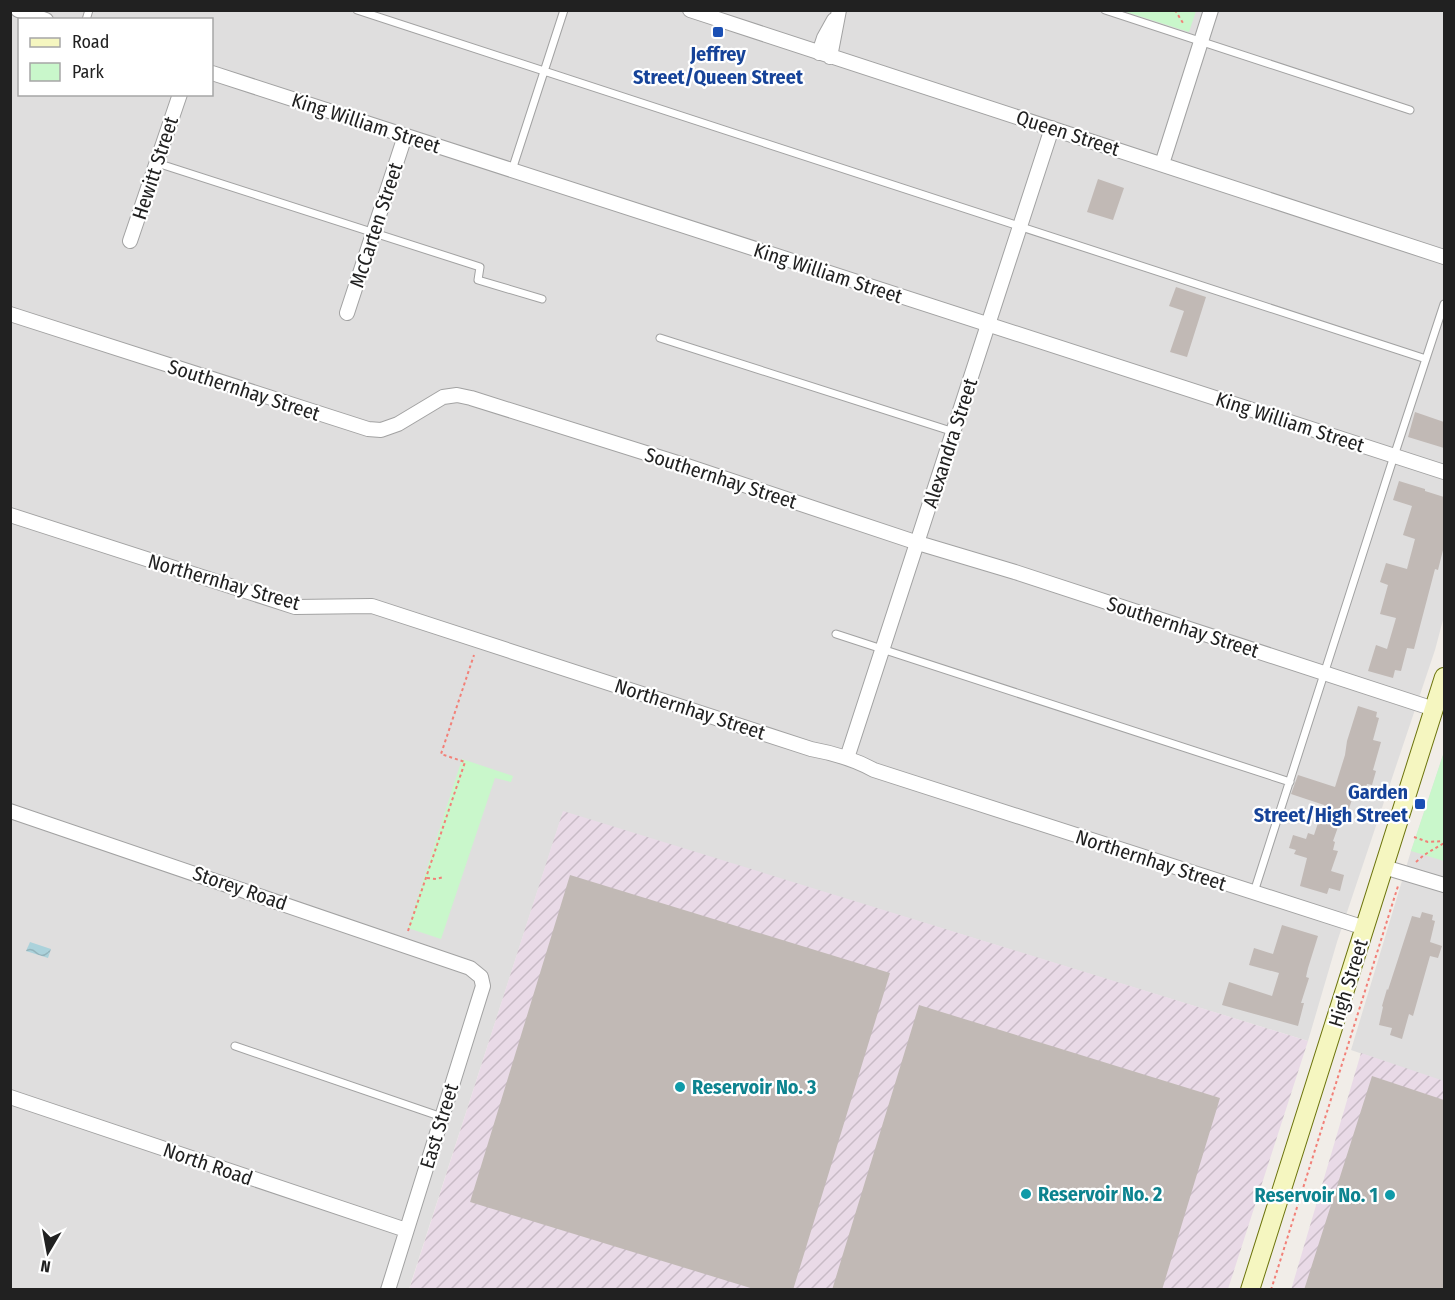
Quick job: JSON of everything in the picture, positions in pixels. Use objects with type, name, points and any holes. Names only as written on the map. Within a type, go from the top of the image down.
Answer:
[{"type":"main road","name":"High Street","points":[[1250,1290],[1444,677]]},
{"type":"street","points":[[18,10],[40,18]]},
{"type":"street","name":"Queen Street","points":[[690,10],[1444,257]]},
{"type":"street","points":[[1162,164],[1211,10]]},
{"type":"street","points":[[825,55],[824,38],[838,12]]},
{"type":"street","name":"King William Street","points":[[213,73],[1444,472]]},
{"type":"street","name":"Hewitt Street","points":[[130,242],[179,96]]},
{"type":"street","name":"Alexandra Street","points":[[847,758],[1052,128]]},
{"type":"street","name":"McCarten Street","points":[[347,313],[405,136]]},
{"type":"street","name":"Southernhay Street","points":[[10,314],[368,429],[381,430],[398,424],[443,397],[458,395],[471,398],[918,543],[1015,572],[1434,710]]},
{"type":"street","name":"Northernhay Street","points":[[10,515],[295,607],[372,606],[800,745],[847,758],[874,770],[1365,928]]},
{"type":"street","name":"Storey Road","points":[[10,811],[470,968]]},
{"type":"street","points":[[1384,867],[1444,885]]},
{"type":"street","name":"East Street","points":[[388,1290],[483,986],[482,977],[470,968]]},
{"type":"street","name":"North Road","points":[[10,1097],[406,1230]]},
{"type":"lane","points":[[357,10],[1426,359]]},
{"type":"lane","points":[[512,170],[564,10]]},
{"type":"lane","points":[[1105,10],[1410,110]]},
{"type":"lane","points":[[157,163],[480,267],[478,279],[542,299]]},
{"type":"lane","points":[[1254,893],[1444,304]]},
{"type":"lane","points":[[660,338],[954,432]]},
{"type":"lane","points":[[836,634],[1290,782]]},
{"type":"lane","points":[[235,1046],[442,1118]]},
{"type":"path","points":[[1175,10],[1184,25]]},
{"type":"path","points":[[408,931],[465,762],[441,754],[479,641]]},
{"type":"path","points":[[1414,837],[1428,842],[1444,842]]},
{"type":"path","points":[[1271,1290],[1398,887],[1424,855],[1444,842]]},
{"type":"path","points":[[427,878],[444,877]]},
{"type":"shaded area","points":[[10,11],[1444,11],[1444,616],[1435,650],[1337,942],[1308,1041],[563,812],[409,1289],[11,1289]]},
{"type":"shaded area","points":[[1444,752],[1444,1082],[1351,1050],[1411,851]]},
{"type":"shaded area","points":[[563,811],[1308,1041],[1228,1289],[409,1290]]},
{"type":"shaded area","name":"Reservoir No. 1","points":[[1361,1053],[1444,1081],[1444,1289],[1291,1290]]},
{"type":"green space","points":[[1196,10],[1189,32],[1123,11]]},
{"type":"green space","points":[[1444,752],[1444,861],[1411,851]]},
{"type":"green space","points":[[462,759],[513,776],[511,782],[495,778],[441,939],[408,928]]},
{"type":"water","points":[[30,942],[51,949],[48,958],[26,951]]},
{"type":"building","points":[[1098,179],[1124,188],[1113,220],[1087,212]]},
{"type":"building","points":[[1176,287],[1206,297],[1187,357],[1170,352],[1184,311],[1169,306]]},
{"type":"building","points":[[1415,412],[1444,422],[1444,448],[1408,437]]},
{"type":"building","points":[[1399,481],[1444,497],[1444,546],[1438,570],[1435,569],[1414,649],[1407,648],[1401,671],[1395,670],[1393,678],[1368,671],[1376,645],[1387,649],[1396,618],[1380,614],[1388,585],[1380,582],[1386,563],[1407,569],[1415,539],[1403,535],[1412,506],[1393,500]]},
{"type":"building","points":[[1358,706],[1377,712],[1376,717],[1379,718],[1373,740],[1381,742],[1373,770],[1376,771],[1372,785],[1367,784],[1365,790],[1356,787],[1346,818],[1342,816],[1333,841],[1335,842],[1333,850],[1338,851],[1331,871],[1344,875],[1340,891],[1329,888],[1327,894],[1300,886],[1307,858],[1294,854],[1296,850],[1289,848],[1293,835],[1306,839],[1308,833],[1314,835],[1324,805],[1291,794],[1298,775],[1335,787]]},
{"type":"building","name":"Reservoir No. 3","points":[[570,875],[890,973],[793,1290],[757,1290],[470,1202]]},
{"type":"building","points":[[1422,912],[1433,915],[1432,920],[1435,921],[1430,942],[1442,946],[1438,958],[1430,956],[1413,1016],[1409,1014],[1402,1039],[1390,1035],[1392,1028],[1379,1025],[1387,989],[1412,916],[1420,918]]},
{"type":"building","points":[[1282,925],[1318,936],[1306,977],[1309,978],[1301,1003],[1304,1003],[1298,1026],[1222,1005],[1229,982],[1272,996],[1279,973],[1249,965],[1254,948],[1273,954]]},
{"type":"building","name":"Reservoir No. 2","points":[[919,1005],[1220,1098],[1162,1290],[832,1290]]},
{"type":"building","name":"Reservoir No. 1","points":[[1372,1076],[1444,1100],[1444,1290],[1304,1290]]},
{"type":"place","name":"Jeffrey Street/Queen Street","points":[[718,32]]},
{"type":"place","name":"Garden Street/High Street","points":[[1420,804]]},
{"type":"place","name":"Reservoir No. 3","points":[[680,1087]]},
{"type":"place","name":"Reservoir No. 2","points":[[1026,1194]]},
{"type":"place","name":"Reservoir No. 1","points":[[1390,1195]]}]
